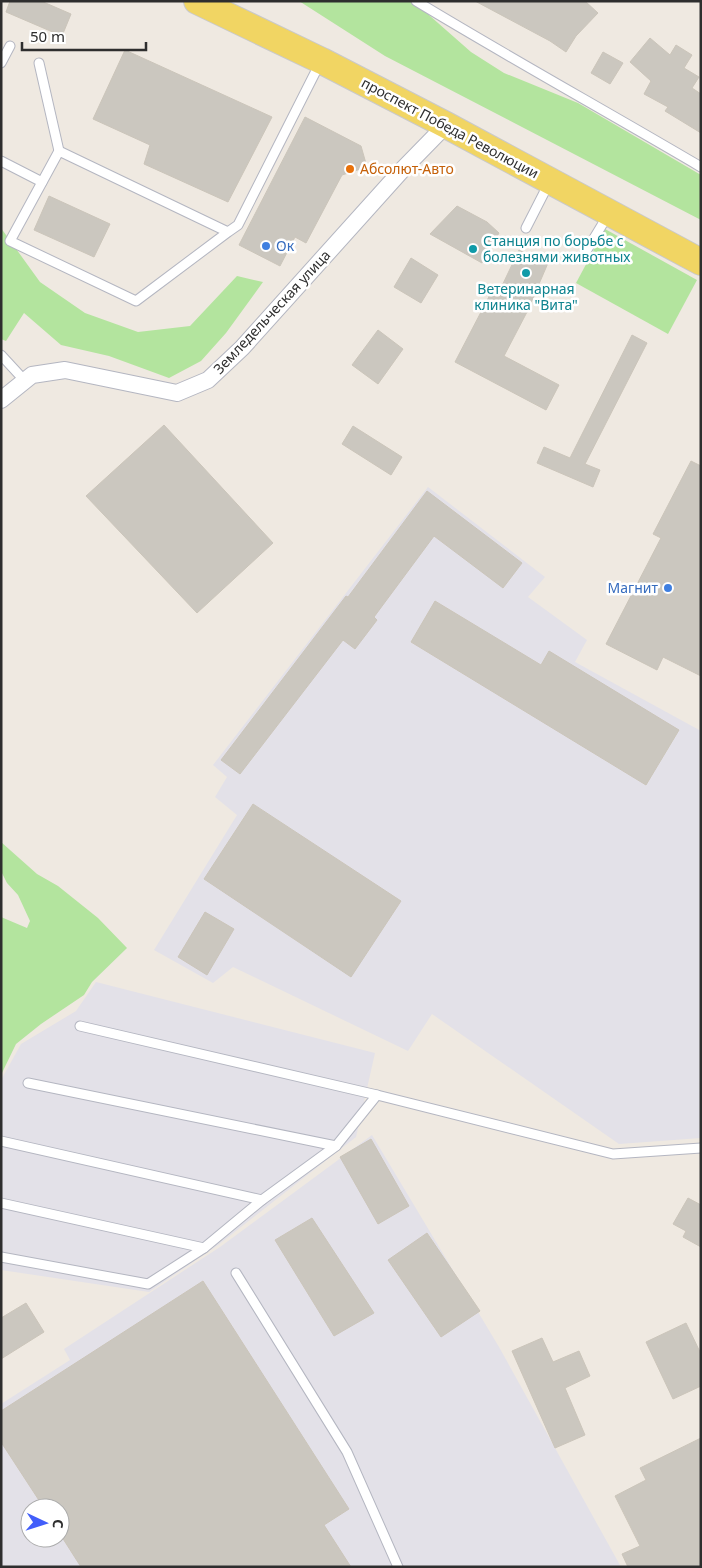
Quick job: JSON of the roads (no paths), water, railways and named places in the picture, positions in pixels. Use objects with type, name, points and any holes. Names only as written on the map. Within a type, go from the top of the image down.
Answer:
[{"type":"main road","name":"проспект Победа Революции","points":[[201,2],[322,61],[446,125],[701,262]]},
{"type":"street","name":"Земледельческая улица","points":[[1,400],[32,375],[65,370],[177,393],[208,380],[242,348],[403,169],[446,125]]},
{"type":"lane","points":[[416,1],[513,60],[701,166]]},
{"type":"lane","points":[[1,63],[10,46]]},
{"type":"lane","points":[[39,63],[59,151],[10,241],[136,301],[238,226],[322,61]]},
{"type":"lane","points":[[59,151],[228,232]]},
{"type":"lane","points":[[1,161],[42,182]]},
{"type":"lane","points":[[526,228],[550,181]]},
{"type":"lane","points":[[582,258],[610,213]]},
{"type":"lane","points":[[1,355],[26,381]]},
{"type":"lane","points":[[80,1026],[378,1095],[612,1154],[701,1148]]},
{"type":"lane","points":[[28,1083],[336,1146]]},
{"type":"lane","points":[[1,1257],[148,1284],[204,1248],[262,1200],[336,1146],[378,1095]]},
{"type":"lane","points":[[1,1141],[262,1200]]},
{"type":"lane","points":[[1,1203],[204,1248]]},
{"type":"lane","points":[[236,1273],[347,1452],[398,1567]]},
{"type":"place","name":"Абсолют-Авто","points":[[350,169]]},
{"type":"place","name":"Ок","points":[[266,246]]},
{"type":"place","name":"Станция по борьбе с болезнями животных","points":[[473,249]]},
{"type":"place","name":"Ветеринарная клиника \"Вита\"","points":[[526,273]]},
{"type":"place","name":"Магнит","points":[[668,588]]}]
